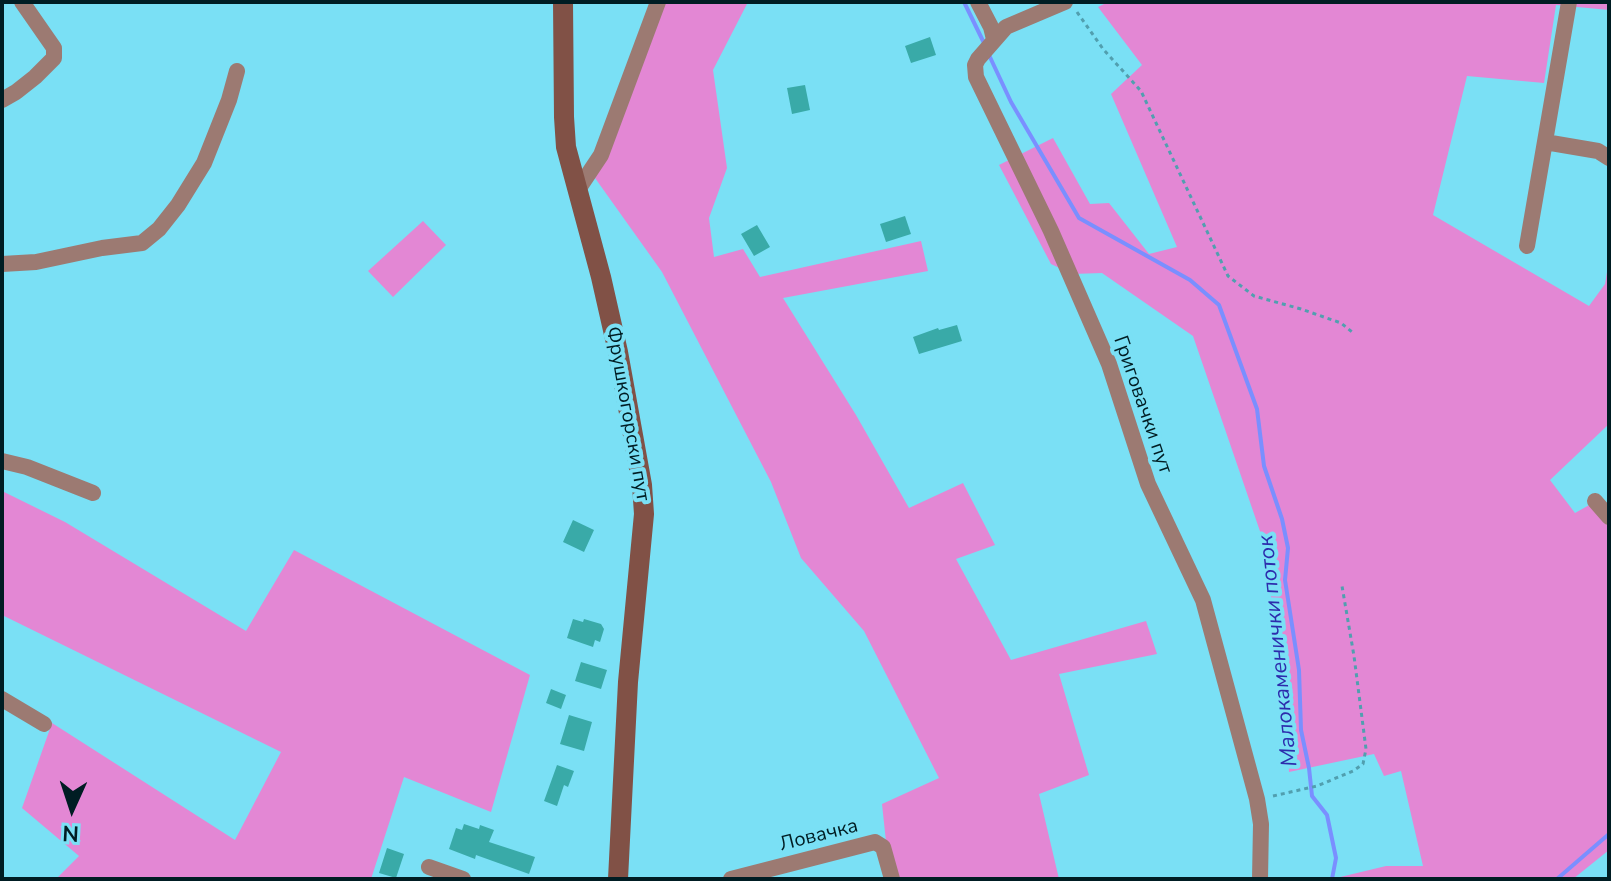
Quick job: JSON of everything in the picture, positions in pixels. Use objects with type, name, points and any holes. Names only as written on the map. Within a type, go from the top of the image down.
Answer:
[{"type":"street","points":[[2,100],[35,77],[54,58],[54,48],[22,2]]},
{"type":"street","name":"Фрушкогорски пут","points":[[563,2],[566,147],[579,188],[618,352],[642,485],[644,514],[628,682],[618,879]]},
{"type":"street","points":[[579,188],[601,155],[658,2]]},
{"type":"street","points":[[978,2],[994,39]]},
{"type":"street","name":"Григовачки пут","points":[[1068,2],[1006,27],[978,59],[976,77],[1051,231],[1103,351],[1148,484],[1203,600],[1257,799],[1261,824],[1260,879]]},
{"type":"street","points":[[1527,246],[1569,2]]},
{"type":"street","points":[[2,264],[36,262],[142,243],[159,229],[178,205],[204,163],[237,71]]},
{"type":"street","points":[[1545,142],[1598,151],[1609,158]]},
{"type":"street","points":[[2,461],[27,467],[93,493]]},
{"type":"street","points":[[1595,501],[1609,517]]},
{"type":"street","points":[[2,699],[44,724]]},
{"type":"street","name":"Ловачка","points":[[731,879],[875,842],[883,847],[892,879]]},
{"type":"street","points":[[429,867],[463,879]]},
{"type":"path","points":[[1068,2],[1103,49],[1141,91],[1228,276],[1254,296],[1341,323],[1352,332]]},
{"type":"path","points":[[1257,799],[1317,786],[1363,764],[1366,749],[1342,586]]},
{"type":"shaded area","points":[[654,2],[748,2],[713,70],[727,168],[709,218],[714,257],[743,249],[760,277],[921,241],[928,271],[783,298],[856,415],[909,508],[963,483],[995,545],[956,559],[1011,660],[1146,621],[1157,654],[1059,674],[1089,775],[1039,794],[1059,879],[890,879],[882,804],[939,778],[864,631],[801,558],[771,482],[662,272],[595,178]]},
{"type":"shaded area","points":[[1108,2],[1609,2],[1609,10],[1556,5],[1544,83],[1467,76],[1433,215],[1589,306],[1605,284],[1609,260],[1609,424],[1550,480],[1575,513],[1600,499],[1609,517],[1609,850],[1573,879],[1332,879],[1386,866],[1423,866],[1401,771],[1384,776],[1374,754],[1289,772],[1285,697],[1263,540],[1193,336],[1102,273],[1072,274],[1051,264],[999,165],[1053,138],[1090,204],[1109,203],[1149,254],[1177,247],[1111,94],[1142,65],[1098,7]]},
{"type":"shaded area","points":[[423,221],[446,245],[393,297],[368,271]]},
{"type":"shaded area","points":[[2,491],[65,522],[246,631],[294,550],[530,675],[491,812],[404,777],[371,879],[56,879],[79,856],[22,808],[52,723],[235,840],[281,752],[2,615]]},
{"type":"building","points":[[930,37],[936,55],[911,63],[905,46]]},
{"type":"building","points":[[805,85],[810,110],[792,114],[787,88]]},
{"type":"building","points":[[905,216],[911,234],[886,242],[880,224]]},
{"type":"building","points":[[757,225],[770,247],[754,256],[741,234]]},
{"type":"building","points":[[957,325],[962,341],[919,354],[913,337]]},
{"type":"building","points":[[573,520],[594,530],[584,552],[563,542]]},
{"type":"building","points":[[573,619],[601,624],[604,629],[600,642],[595,640],[593,647],[567,638]]},
{"type":"building","points":[[581,662],[607,670],[601,689],[575,681]]},
{"type":"building","points":[[551,689],[566,695],[561,709],[546,703]]},
{"type":"building","points":[[569,715],[592,722],[584,751],[560,744]]},
{"type":"building","points":[[557,765],[574,771],[568,787],[564,785],[557,806],[544,801]]},
{"type":"building","points":[[464,824],[494,830],[489,842],[535,857],[529,874],[449,849],[456,828],[462,830]]},
{"type":"building","points":[[387,848],[404,854],[396,878],[379,873]]},
{"type":"waterway","name":"Малокаменички поток","points":[[964,2],[984,43]]},
{"type":"waterway","name":"Малокаменички поток","points":[[989,55],[1011,102],[1079,218],[1190,280],[1219,305],[1257,409],[1264,466],[1288,548],[1285,580],[1299,670],[1301,730],[1312,796],[1327,815],[1336,858],[1332,879]]},
{"type":"waterway","points":[[1557,879],[1609,834]]}]
